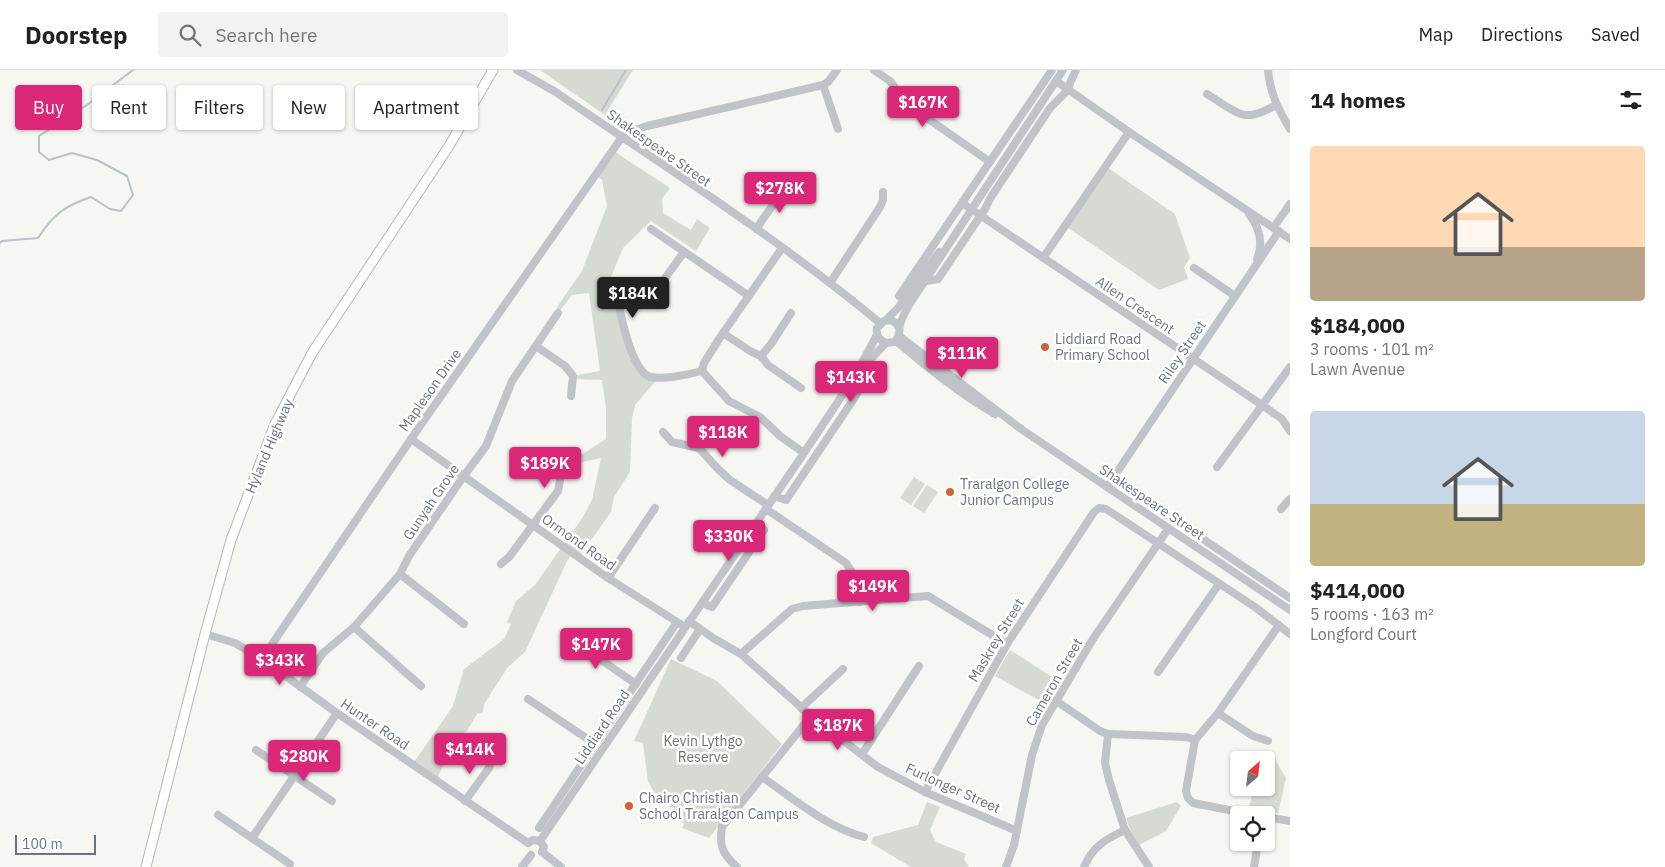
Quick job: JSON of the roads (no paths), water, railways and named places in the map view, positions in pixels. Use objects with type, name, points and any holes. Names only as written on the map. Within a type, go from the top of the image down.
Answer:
[{"type":"main road","name":"Hyland Highway","points":[[146,867],[204,634],[231,540],[275,424],[312,353],[449,146],[493,70]]},
{"type":"street","name":"Shakespeare Street","points":[[517,70],[554,91],[622,137],[756,229],[883,321]]},
{"type":"street","points":[[622,137],[647,126],[823,85],[828,82],[837,70]]},
{"type":"street","points":[[874,70],[890,81],[907,104],[990,162]]},
{"type":"street","points":[[900,296],[1052,70]]},
{"type":"street","points":[[926,281],[938,279],[1050,108],[1068,90],[1076,70]]},
{"type":"street","points":[[1268,70],[1269,83],[1276,106],[1290,129]]},
{"type":"street","points":[[952,238],[930,263],[898,308],[877,328],[877,335],[882,341],[886,343],[898,335],[906,310],[1059,74],[1068,90],[1290,238]]},
{"type":"street","points":[[823,85],[838,128]]},
{"type":"street","points":[[1207,94],[1245,115],[1260,113],[1276,106]]},
{"type":"street","points":[[1043,258],[1129,132]]},
{"type":"street","name":"Mapleson Drive","points":[[262,659],[411,439],[622,137]]},
{"type":"street","points":[[756,229],[786,186]]},
{"type":"street","points":[[830,283],[880,207],[883,200],[883,192]]},
{"type":"street","name":"Allen Crescent","points":[[962,204],[1262,405],[1282,419],[1290,431]]},
{"type":"street","name":"Riley Street","points":[[1107,487],[1247,278],[1290,204]]},
{"type":"street","points":[[1244,208],[1258,228],[1261,245],[1259,256],[1247,278]]},
{"type":"street","points":[[651,229],[749,296]]},
{"type":"street","points":[[702,371],[704,363],[723,333],[782,248]]},
{"type":"street","points":[[684,252],[658,288],[628,295],[620,305],[622,321],[631,350],[640,366],[648,375],[656,377],[677,376],[702,371]]},
{"type":"street","points":[[1194,268],[1235,296]]},
{"type":"street","name":"Gunyah Grove","points":[[300,687],[324,653],[354,627],[400,574],[409,556],[486,446],[512,381],[558,313]]},
{"type":"street","points":[[761,356],[791,313]]},
{"type":"street","points":[[883,321],[895,322],[898,335]]},
{"type":"street","points":[[723,333],[761,356],[768,365],[801,388]]},
{"type":"street","name":"Liddiard Road","points":[[540,841],[855,376],[877,335]]},
{"type":"street","name":"Shakespeare Street","points":[[898,335],[968,397],[1021,429],[1269,596]]},
{"type":"street","name":"Liddiard Road","points":[[855,376],[886,343]]},
{"type":"street","points":[[536,346],[565,366],[573,376],[571,396]]},
{"type":"street","points":[[1217,467],[1290,367]]},
{"type":"street","points":[[702,371],[728,402],[760,417],[780,436],[804,452]]},
{"type":"street","name":"Liddiard Road","points":[[774,496],[786,500],[862,384],[855,376]]},
{"type":"street","points":[[663,432],[672,442],[699,448],[718,470],[730,480],[846,563],[859,583],[860,602]]},
{"type":"street","name":"Ormond Road","points":[[411,439],[608,578],[677,622],[687,624]]},
{"type":"street","points":[[501,564],[509,558],[558,490],[564,456]]},
{"type":"street","name":"Shakespeare Street","points":[[1112,478],[1290,598]]},
{"type":"street","points":[[1281,509],[1290,499]]},
{"type":"street","points":[[608,578],[655,508]]},
{"type":"street","name":"Maskrey Street","points":[[924,792],[1007,644],[1094,512],[1099,508],[1106,509],[1159,543]]},
{"type":"street","name":"Cameron Street","points":[[1006,867],[1017,830],[1035,741],[1055,700],[1168,529]]},
{"type":"street","points":[[1159,543],[1290,634]]},
{"type":"street","points":[[400,574],[464,624]]},
{"type":"street","points":[[1158,672],[1218,584]]},
{"type":"street","points":[[741,654],[792,609],[803,606],[928,596],[1007,644]]},
{"type":"street","points":[[1269,596],[1290,610]]},
{"type":"street","points":[[1269,596],[1290,616]]},
{"type":"street","name":"Liddiard Road","points":[[539,828],[677,622]]},
{"type":"street","name":"Furlonger Street","points":[[687,624],[700,629],[741,654],[801,708],[878,767],[924,792],[1017,830]]},
{"type":"street","points":[[1230,810],[1193,802],[1188,798],[1186,791],[1195,740],[1218,712],[1279,625]]},
{"type":"street","points":[[354,627],[421,686]]},
{"type":"street","points":[[681,658],[700,629]]},
{"type":"street","name":"Hunter Road","points":[[204,634],[235,643],[262,659],[337,713],[528,843]]},
{"type":"street","points":[[568,637],[636,684]]},
{"type":"street","points":[[862,754],[918,666]]},
{"type":"street","points":[[801,708],[843,668]]},
{"type":"street","points":[[528,699],[596,744]]},
{"type":"street","points":[[1055,700],[1100,731],[1108,734],[1186,737],[1195,740]]},
{"type":"street","points":[[1218,712],[1253,736],[1268,741]]},
{"type":"street","points":[[252,838],[337,713]]},
{"type":"street","points":[[737,867],[725,855],[720,841],[722,826],[811,716]]},
{"type":"street","points":[[1108,734],[1106,772],[1125,830],[1149,867]]},
{"type":"street","points":[[256,750],[332,801]]},
{"type":"street","points":[[465,801],[489,768],[492,758]]},
{"type":"street","points":[[762,777],[816,814],[848,833],[864,837]]},
{"type":"street","points":[[218,815],[290,864]]},
{"type":"street","points":[[1275,818],[1290,821]]},
{"type":"street","points":[[1084,867],[1091,853],[1098,845],[1125,830]]},
{"type":"street","points":[[533,840],[540,841],[544,847],[542,852],[536,856],[530,855],[527,850],[528,843],[533,840]]},
{"type":"street","points":[[1254,867],[1257,851]]},
{"type":"street","points":[[542,852],[561,867]]},
{"type":"street","points":[[522,867],[530,855]]},
{"type":"waterway","points":[[0,243],[2,241],[38,238],[60,212],[73,204],[91,197],[110,209],[121,211],[133,195],[127,176],[97,160],[72,153],[49,160],[39,152],[39,136],[87,105],[133,70]]},
{"type":"waterway","points":[[602,110],[626,70]]},
{"type":"place","name":"Liddiard Road Primary School","points":[[1045,347]]},
{"type":"place","name":"Traralgon College Junior Campus","points":[[950,492]]},
{"type":"place","name":"Chairo Christian School Traralgon Campus","points":[[629,806]]},
{"type":"park label","name":"Kevin Lythgo Reserve","points":[[703,750]]}]
